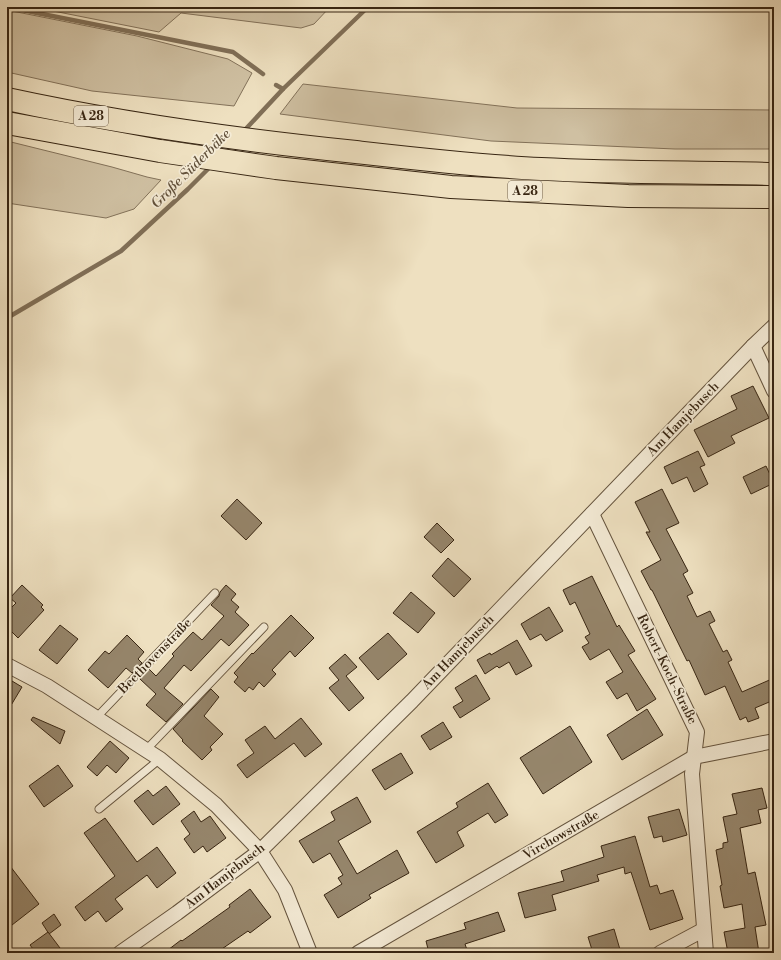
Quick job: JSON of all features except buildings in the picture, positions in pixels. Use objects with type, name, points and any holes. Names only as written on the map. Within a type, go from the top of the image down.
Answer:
[{"type":"highway","name":"A 28","points":[[7,98],[96,117],[163,128],[288,145],[456,163],[540,169],[625,172],[774,174]]},
{"type":"highway","name":"A 28","points":[[7,123],[160,151],[276,168],[451,187],[628,196],[774,197]]},
{"type":"street","name":"Am Hamjebusch","points":[[120,953],[177,913],[260,851],[407,706],[753,346],[774,326]]},
{"type":"street","points":[[753,346],[774,391]]},
{"type":"street","name":"Robert-Koch-Straße","points":[[592,514],[697,732],[692,774],[706,953]]},
{"type":"street","points":[[7,665],[47,686],[160,759],[216,805],[260,851],[284,890],[310,953]]},
{"type":"street","name":"Virchowstraße","points":[[358,953],[694,757],[774,741]]},
{"type":"street","points":[[660,953],[703,930]]},
{"type":"lane","name":"Beethovenstraße","points":[[96,718],[215,593]]},
{"type":"lane","points":[[146,750],[264,627]]},
{"type":"lane","points":[[99,809],[160,759]]},
{"type":"shaded area","points":[[33,7],[330,7],[314,24],[301,28],[181,13],[159,32]]},
{"type":"shaded area","points":[[7,10],[137,36],[228,59],[252,73],[234,106],[92,91],[7,72]]},
{"type":"shaded area","points":[[303,84],[517,108],[774,110],[774,149],[675,149],[491,141],[280,114]]},
{"type":"shaded area","points":[[7,141],[161,180],[134,209],[106,218],[7,203]]},
{"type":"waterway","points":[[7,7],[233,52],[263,74]]},
{"type":"waterway","name":"Große Süderbäke","points":[[242,133],[283,89],[368,7]]},
{"type":"waterway","name":"Große Süderbäke","points":[[276,85],[283,89]]},
{"type":"waterway","name":"Große Süderbäke","points":[[7,318],[121,251],[211,166]]}]
